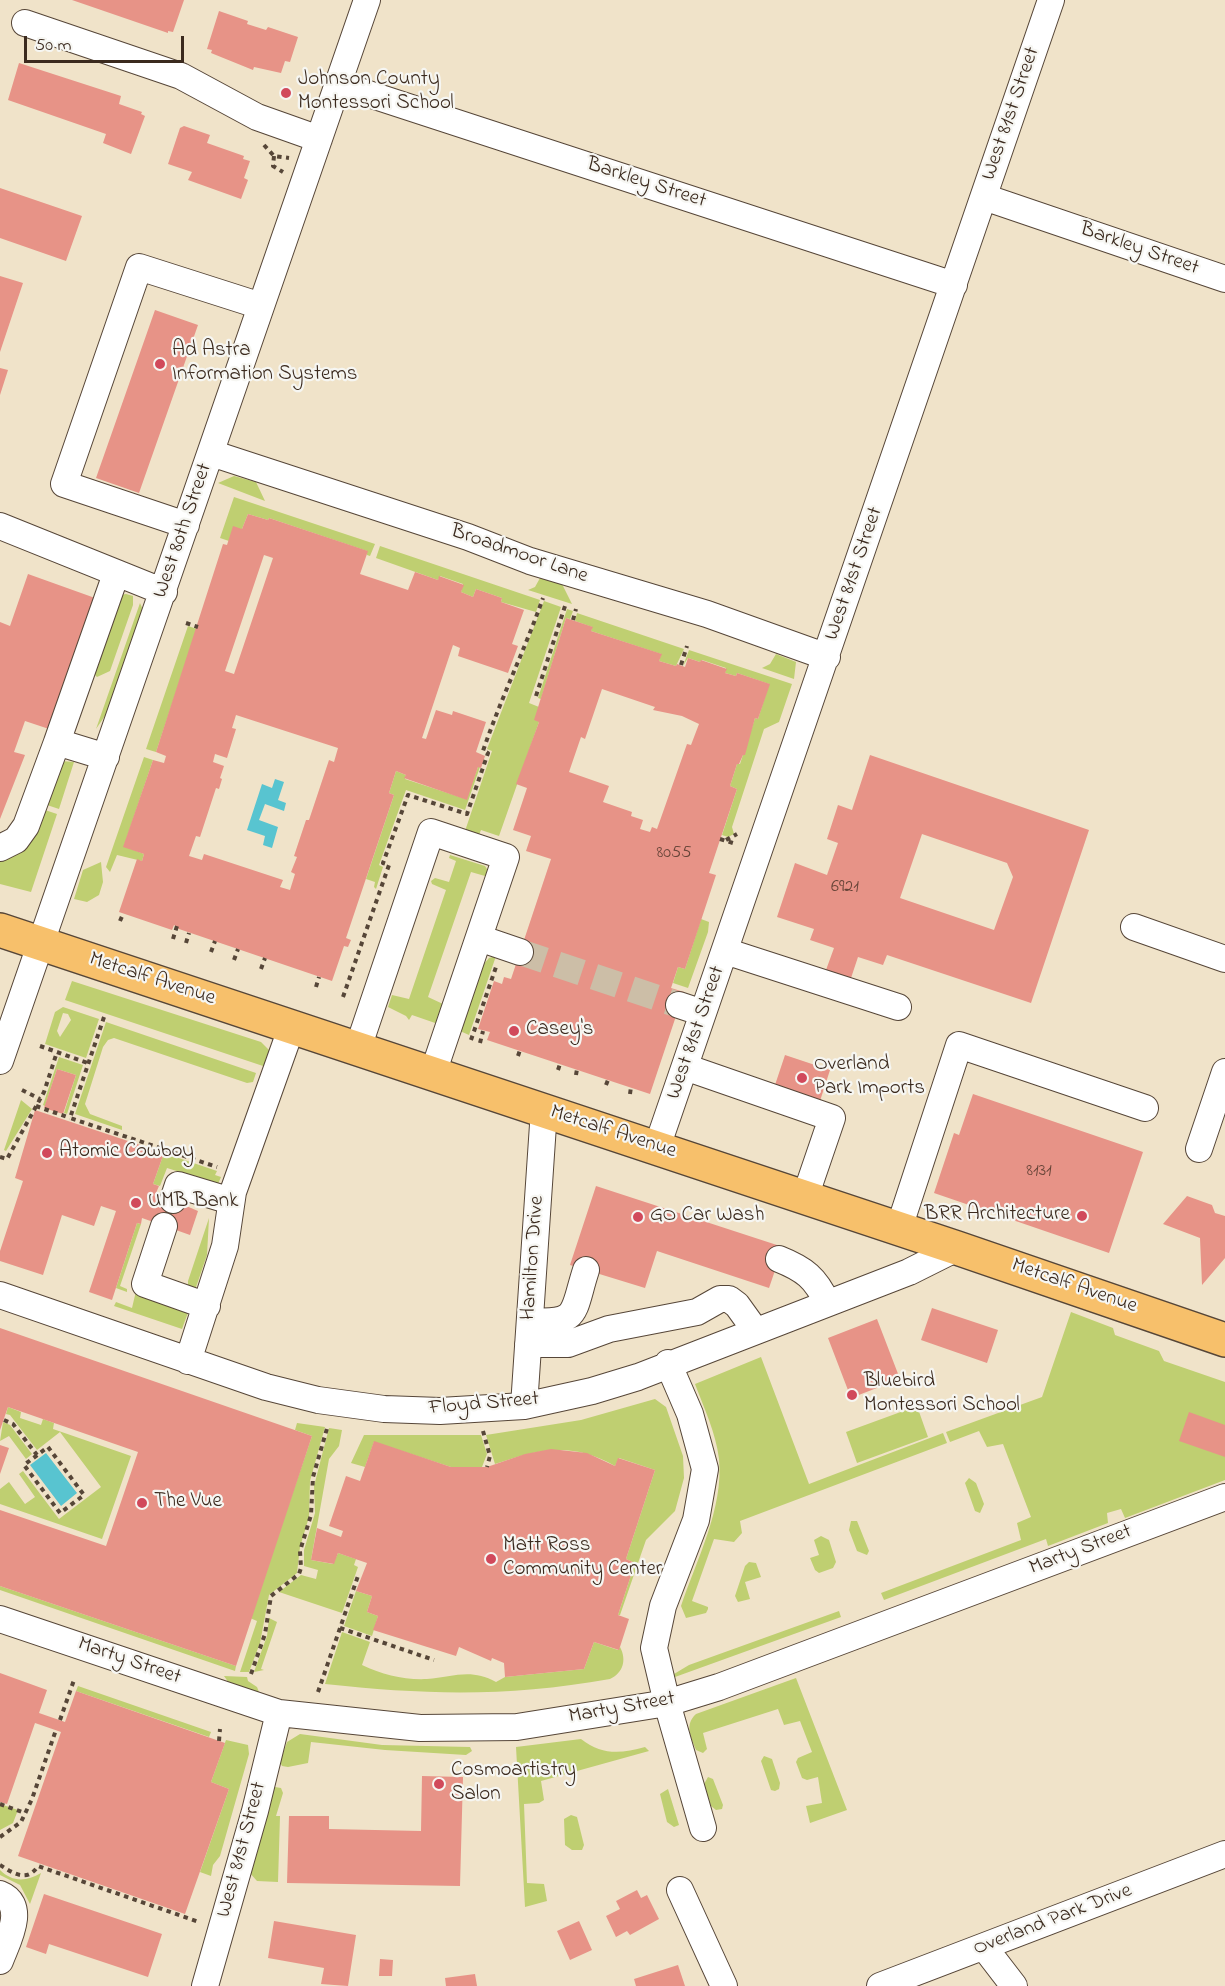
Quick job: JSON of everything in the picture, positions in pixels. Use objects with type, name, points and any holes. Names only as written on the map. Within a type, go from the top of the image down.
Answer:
[{"type":"main road","name":"Metcalf Avenue","points":[[0,930],[900,1228],[1225,1340]]},
{"type":"street","name":"West 80th Street","points":[[0,1061],[367,0]]},
{"type":"street","name":"West 81st Street","points":[[657,1147],[1051,0]]},
{"type":"street","points":[[25,23],[181,76],[257,117],[319,139]]},
{"type":"street","name":"Barkley Street","points":[[338,84],[954,285]]},
{"type":"street","name":"Barkley Street","points":[[984,197],[1225,279]]},
{"type":"street","points":[[186,525],[64,484],[139,267],[261,306]]},
{"type":"street","name":"Broadmoor Lane","points":[[211,453],[468,537],[530,561],[707,614],[827,657]]},
{"type":"street","points":[[2,533],[164,592]]},
{"type":"street","points":[[0,848],[15,840],[26,826],[116,573]]},
{"type":"street","points":[[57,742],[106,757]]},
{"type":"street","points":[[358,1048],[431,832],[506,857],[433,1073]]},
{"type":"street","points":[[1134,927],[1225,959]]},
{"type":"street","points":[[479,938],[509,956]]},
{"type":"street","points":[[725,951],[898,1007]]},
{"type":"street","points":[[679,1005],[703,1013]]},
{"type":"street","points":[[188,1361],[225,1246],[231,1201],[292,1026]]},
{"type":"street","points":[[900,1228],[959,1045],[1145,1108]]},
{"type":"street","points":[[685,1067],[832,1118],[805,1197]]},
{"type":"street","points":[[1199,1149],[1225,1072]]},
{"type":"street","name":"Hamilton Drive","points":[[524,1406],[544,1110]]},
{"type":"street","points":[[173,1200],[178,1185],[231,1201]]},
{"type":"street","points":[[164,1226],[145,1284],[207,1306]]},
{"type":"street","name":"Floyd Street","points":[[0,1295],[276,1390],[318,1400],[384,1409],[440,1412],[524,1406],[592,1391],[638,1377],[909,1272],[957,1248]]},
{"type":"street","points":[[779,1259],[803,1269],[814,1278],[827,1303]]},
{"type":"street","points":[[529,1332],[566,1320],[572,1312],[586,1270]]},
{"type":"street","points":[[529,1332],[568,1344],[609,1329],[697,1312],[720,1299],[729,1299],[737,1305],[756,1330]]},
{"type":"street","points":[[668,1364],[690,1414],[705,1469],[696,1520],[663,1606],[654,1648],[667,1703],[703,1828]]},
{"type":"street","name":"Marty Street","points":[[0,1619],[279,1713],[420,1728],[517,1727],[667,1703],[719,1687],[1225,1497]]},
{"type":"street","name":"West 81st Street","points":[[205,1986],[255,1811],[279,1713]]},
{"type":"street","name":"Overland Park Drive","points":[[880,1986],[1225,1854]]},
{"type":"street","points":[[680,1890],[724,1986]]},
{"type":"street","points":[[0,1894],[10,1900],[15,1915],[0,1961]]},
{"type":"street","points":[[984,1947],[1014,1986]]},
{"type":"path","points":[[274,156],[273,166],[284,172]]},
{"type":"path","points":[[507,686],[515,675],[543,598]]},
{"type":"path","points":[[536,696],[565,606]]},
{"type":"path","points":[[573,620],[576,609]]},
{"type":"path","points":[[186,623],[198,627]]},
{"type":"path","points":[[681,665],[687,646]]},
{"type":"path","points":[[737,834],[723,840],[740,846]]},
{"type":"path","points":[[120,921],[123,914]]},
{"type":"path","points":[[172,939],[177,926]]},
{"type":"path","points":[[186,943],[189,933]]},
{"type":"path","points":[[211,952],[215,941]]},
{"type":"path","points":[[234,960],[238,949]]},
{"type":"path","points":[[471,1040],[509,956]]},
{"type":"path","points":[[261,969],[265,958]]},
{"type":"path","points":[[316,987],[319,977]]},
{"type":"path","points":[[70,1118],[104,1017]]},
{"type":"path","points":[[480,1043],[483,1030]]},
{"type":"path","points":[[40,1046],[88,1063]]},
{"type":"path","points":[[0,1157],[7,1159],[40,1099],[57,1052]]},
{"type":"path","points":[[558,1070],[560,1064]]},
{"type":"path","points":[[576,1075],[577,1069]]},
{"type":"path","points":[[606,1086],[608,1080]]},
{"type":"path","points":[[630,1094],[631,1087]]},
{"type":"path","points":[[22,1090],[40,1099]]},
{"type":"path","points":[[36,1106],[227,1170]]},
{"type":"path","points":[[4,1420],[13,1424],[38,1455]]},
{"type":"path","points":[[251,1674],[265,1634],[271,1596],[299,1574],[301,1568],[300,1551],[311,1515],[312,1483],[328,1425]]},
{"type":"path","points":[[483,1431],[490,1456],[487,1467]]},
{"type":"path","points":[[48,1447],[84,1495],[60,1513],[24,1465],[38,1455],[48,1447]]},
{"type":"path","points":[[318,1692],[359,1573]]},
{"type":"path","points":[[340,1628],[435,1660]]},
{"type":"path","points":[[60,1720],[74,1680]]},
{"type":"path","points":[[219,1741],[220,1729]]},
{"type":"path","points":[[0,1837],[21,1821],[56,1730]]},
{"type":"path","points":[[0,1804],[25,1813]]},
{"type":"path","points":[[0,1865],[11,1873],[25,1875],[32,1874],[38,1866],[199,1922]]},
{"type":"green space","points":[[234,476],[256,482],[265,501],[218,483]]},
{"type":"green space","points":[[234,497],[375,544],[370,556],[367,555],[367,551],[269,518],[268,520],[248,514],[242,529],[229,541],[220,538]]},
{"type":"green space","points":[[380,546],[540,600],[536,612],[501,602],[502,598],[476,589],[473,597],[461,592],[463,584],[440,576],[438,580],[376,558]]},
{"type":"green space","points":[[540,578],[562,584],[572,604],[528,590],[535,587]]},
{"type":"green space","points":[[121,595],[133,596],[133,605],[110,671],[97,677],[94,674]]},
{"type":"green space","points":[[544,601],[561,607],[529,703],[539,707],[539,722],[499,836],[481,830],[478,837],[464,834],[492,751],[487,749]]},
{"type":"green space","points":[[140,603],[143,610],[109,710],[96,729]]},
{"type":"green space","points":[[567,609],[573,611],[570,619],[566,618],[541,699],[538,698]]},
{"type":"green space","points":[[577,613],[684,649],[676,666],[659,661],[661,654],[591,631],[592,627],[575,621]]},
{"type":"green space","points":[[188,626],[197,629],[156,752],[146,749]]},
{"type":"green space","points":[[689,650],[792,684],[779,722],[764,729],[732,827],[734,834],[728,837],[722,835],[737,789],[730,786],[755,718],[758,719],[769,684],[737,673],[736,676],[725,673],[726,668],[702,660],[700,662],[688,658],[683,666]]},
{"type":"green space","points":[[776,654],[796,662],[794,679],[762,668],[770,664]]},
{"type":"green space","points":[[144,757],[153,760],[124,846],[144,854],[142,861],[117,855],[110,872],[106,867]]},
{"type":"green space","points":[[61,761],[74,762],[59,809],[44,804]]},
{"type":"green space","points":[[478,767],[480,767],[465,810],[406,790],[379,865],[383,867],[376,889],[375,882],[366,879],[394,795],[389,793],[396,771],[406,775],[405,779],[466,799]]},
{"type":"green space","points":[[42,809],[57,814],[31,892],[0,884],[0,858]]},
{"type":"green space","points":[[450,855],[485,866],[489,872],[485,876],[471,872],[428,997],[443,1004],[438,1024],[412,1015],[409,1020],[406,1016],[388,1007],[392,995],[409,999],[446,890],[432,884],[431,881],[435,878],[449,882],[456,861],[449,858]]},
{"type":"green space","points":[[101,862],[103,882],[99,895],[87,902],[74,899],[83,870]]},
{"type":"green space","points":[[701,919],[709,922],[708,932],[688,988],[673,983],[678,967],[685,969]]},
{"type":"green space","points":[[496,956],[469,1035],[460,1031],[483,965],[489,958]]},
{"type":"green space","points":[[72,981],[261,1042],[269,1050],[266,1067],[65,1000]]},
{"type":"green space","points":[[63,1007],[99,1019],[86,1058],[45,1044],[55,1012]],"holes":[[[63,1013],[68,1014],[71,1020],[60,1037],[57,1031]]]},
{"type":"green space","points":[[106,1022],[256,1073],[253,1082],[247,1083],[114,1038],[108,1040],[103,1047],[85,1104],[90,1114],[122,1126],[122,1130],[75,1114]]},
{"type":"green space","points":[[59,1057],[83,1065],[67,1114],[64,1113],[76,1075],[57,1069],[45,1106],[43,1105]]},
{"type":"green space","points":[[21,1100],[32,1109],[6,1151],[4,1150]]},
{"type":"green space","points":[[164,1153],[217,1171],[215,1175],[221,1177],[218,1184],[167,1168],[160,1186],[153,1184]]},
{"type":"green space","points":[[209,1218],[207,1255],[194,1293],[188,1287],[188,1281]]},
{"type":"green space","points":[[137,1223],[141,1224],[120,1286],[127,1289],[127,1292],[116,1288]]},
{"type":"green space","points":[[136,1291],[189,1310],[182,1329],[114,1306],[116,1302],[132,1308]]},
{"type":"green space","points":[[1071,1312],[1113,1328],[1115,1335],[1159,1351],[1164,1361],[1225,1382],[1225,1480],[1125,1518],[1121,1509],[1107,1513],[1108,1523],[1048,1546],[1046,1539],[884,1600],[881,1593],[1021,1540],[1017,1523],[1031,1517],[1003,1444],[987,1447],[979,1431],[950,1442],[946,1432],[1042,1397]]},
{"type":"green space","points":[[761,1357],[809,1484],[943,1433],[947,1443],[740,1521],[742,1533],[734,1542],[714,1539],[692,1601],[708,1607],[706,1613],[686,1618],[681,1606],[708,1534],[719,1478],[719,1459],[715,1440],[695,1384]]},
{"type":"green space","points":[[655,1399],[666,1407],[683,1456],[684,1478],[675,1511],[646,1540],[620,1615],[618,1615],[635,1563],[626,1559],[655,1470],[619,1458],[615,1466],[599,1458],[570,1450],[541,1451],[495,1464],[486,1435],[581,1420]]},
{"type":"green space","points":[[917,1406],[928,1437],[857,1463],[846,1432]]},
{"type":"green space","points":[[8,1407],[21,1412],[20,1418],[41,1425],[43,1419],[54,1423],[53,1429],[131,1456],[102,1539],[0,1504],[0,1489],[9,1482],[25,1504],[35,1497],[19,1474],[23,1471],[59,1519],[101,1487],[60,1432],[37,1450],[10,1415],[6,1414]]},
{"type":"green space","points":[[3,1422],[10,1425],[32,1454],[26,1459],[9,1436],[0,1441]]},
{"type":"green space","points":[[297,1423],[325,1427],[310,1481],[309,1517],[300,1547],[297,1573],[269,1595],[260,1643],[249,1672],[240,1672],[257,1621],[250,1618],[312,1436],[295,1430]]},
{"type":"green space","points":[[329,1428],[342,1430],[339,1446],[329,1459],[311,1560],[333,1564],[338,1553],[356,1559],[354,1565],[358,1567],[342,1613],[279,1592],[301,1575],[316,1579],[318,1570],[304,1566],[304,1550],[315,1513],[314,1486]]},
{"type":"green space","points":[[364,1435],[481,1435],[487,1454],[482,1467],[451,1467],[374,1442],[365,1467],[351,1463]]},
{"type":"green space","points":[[969,1478],[976,1483],[984,1504],[980,1513],[975,1511],[965,1483]]},
{"type":"green space","points":[[851,1521],[857,1521],[869,1551],[867,1555],[857,1551],[849,1530]]},
{"type":"green space","points":[[821,1536],[829,1540],[836,1562],[833,1568],[819,1573],[815,1570],[810,1558],[819,1555],[814,1540]]},
{"type":"green space","points":[[749,1562],[756,1563],[761,1577],[745,1582],[750,1599],[738,1602],[735,1596],[745,1566]]},
{"type":"green space","points":[[0,1586],[236,1666],[235,1671],[0,1590]]},
{"type":"green space","points":[[356,1591],[372,1596],[367,1612],[378,1616],[372,1636],[344,1626]]},
{"type":"green space","points":[[839,1611],[841,1617],[675,1677],[674,1674],[689,1665]]},
{"type":"green space","points":[[269,1618],[277,1622],[261,1669],[264,1670],[254,1672],[267,1636]]},
{"type":"green space","points":[[342,1632],[370,1642],[362,1665],[378,1672],[410,1679],[470,1674],[496,1682],[505,1677],[584,1669],[594,1642],[618,1650],[620,1647],[623,1661],[621,1670],[610,1679],[537,1689],[433,1692],[325,1684]]},
{"type":"green space","points":[[224,1676],[247,1677],[259,1692],[231,1686]]},
{"type":"green space","points":[[796,1678],[847,1810],[810,1823],[806,1806],[822,1803],[818,1777],[807,1780],[802,1778],[796,1762],[798,1758],[812,1752],[800,1721],[784,1725],[778,1709],[703,1733],[707,1749],[703,1753],[696,1750],[689,1727],[696,1714]]},
{"type":"green space","points":[[78,1686],[211,1732],[209,1737],[76,1691]]},
{"type":"green space","points":[[300,1734],[382,1745],[470,1747],[472,1751],[466,1755],[311,1742],[308,1763],[282,1766],[280,1762],[287,1742]]},
{"type":"green space","points":[[581,1739],[596,1748],[612,1752],[645,1747],[649,1751],[541,1781],[544,1800],[539,1803],[524,1804],[527,1883],[544,1884],[547,1901],[525,1907],[516,1747]]},
{"type":"green space","points":[[226,1740],[248,1745],[249,1754],[220,1856],[213,1865],[211,1876],[200,1872],[229,1789],[211,1782]]},
{"type":"green space","points":[[764,1756],[772,1759],[780,1783],[779,1789],[775,1791],[771,1790],[761,1761]]},
{"type":"green space","points":[[708,1777],[713,1779],[723,1805],[722,1809],[716,1810],[711,1806],[704,1784]]},
{"type":"green space","points":[[281,1788],[283,1793],[276,1816],[280,1816],[278,1882],[257,1881],[249,1872],[272,1789]]},
{"type":"green space","points":[[668,1789],[679,1825],[674,1827],[667,1822],[660,1794]]},
{"type":"green space","points":[[0,1804],[18,1810],[13,1823],[0,1830]]},
{"type":"green space","points":[[571,1815],[577,1817],[584,1845],[582,1850],[572,1850],[565,1845],[564,1819]]},
{"type":"green space","points":[[0,1870],[14,1879],[30,1878],[41,1873],[30,1904],[20,1885],[0,1875]]},
{"type":"water","points":[[275,779],[284,782],[278,800],[286,803],[284,811],[265,804],[259,820],[278,827],[272,848],[263,845],[265,836],[247,830],[262,784],[272,788]]},
{"type":"water","points":[[46,1453],[77,1493],[61,1506],[30,1465]]},
{"type":"building","points":[[72,0],[184,0],[173,32],[168,31],[168,33]]},
{"type":"building","points":[[219,11],[248,21],[247,24],[266,30],[268,27],[298,37],[290,62],[285,61],[281,73],[254,67],[253,70],[211,53],[212,50],[207,49]]},
{"type":"building","points":[[19,63],[121,96],[119,104],[142,112],[141,114],[145,116],[131,154],[103,143],[106,134],[8,100]]},
{"type":"building","points":[[184,126],[210,135],[207,143],[244,156],[243,159],[250,161],[244,178],[248,180],[241,199],[188,180],[192,172],[168,164],[180,128]]},
{"type":"building","points":[[0,188],[82,216],[66,261],[0,238]]},
{"type":"building","points":[[0,276],[23,283],[0,352]]},
{"type":"building","name":"Ad Astra Information Systems","points":[[155,310],[198,325],[139,493],[96,478]]},
{"type":"building","points":[[0,368],[8,370],[0,395]]},
{"type":"building","points":[[248,514],[268,520],[269,518],[368,551],[360,574],[408,590],[415,572],[438,580],[439,576],[464,585],[461,592],[473,597],[476,589],[502,598],[501,602],[524,610],[512,644],[518,646],[508,673],[458,656],[460,648],[453,645],[422,738],[426,739],[436,710],[452,715],[453,711],[486,722],[476,752],[485,756],[481,768],[478,767],[467,800],[404,778],[406,775],[396,771],[389,793],[394,795],[346,938],[351,940],[348,947],[344,946],[332,981],[179,929],[174,925],[172,930],[119,912],[137,859],[142,861],[144,854],[123,847],[153,760],[164,763],[166,756],[156,752],[223,544],[227,545],[233,526],[242,529]],"holes":[[[264,555],[273,558],[234,674],[225,671]],[[236,715],[338,748],[334,762],[329,760],[309,820],[306,820],[294,856],[297,857],[291,872],[295,874],[290,890],[280,887],[283,880],[204,854],[202,860],[189,856],[196,836],[200,837],[216,788],[219,789],[222,779],[220,778],[224,766],[213,762],[215,754],[227,758],[236,729],[232,728]]]},
{"type":"building","points":[[28,574],[95,598],[49,729],[25,721],[14,752],[25,755],[0,819],[0,622],[10,626]]},
{"type":"building","points":[[566,618],[593,627],[591,631],[662,654],[659,661],[685,667],[688,658],[700,662],[701,660],[727,669],[725,673],[736,676],[737,673],[770,684],[758,719],[755,718],[745,755],[737,764],[730,786],[737,789],[709,873],[716,875],[685,969],[678,967],[671,988],[684,992],[650,1094],[487,1040],[490,1032],[478,1029],[494,981],[502,984],[504,977],[511,979],[551,859],[526,851],[531,836],[513,830],[527,788],[516,784],[539,722],[534,720]],"holes":[[[602,689],[655,707],[653,710],[682,716],[699,724],[691,745],[687,744],[657,829],[652,827],[650,832],[640,829],[643,820],[631,816],[632,812],[603,802],[609,786],[569,772],[581,737],[585,739]]]},
{"type":"building","points":[[870,755],[1089,830],[1031,1003],[887,955],[883,965],[858,957],[851,978],[826,970],[834,948],[810,940],[814,929],[777,917],[795,863],[827,875],[838,843],[827,839],[838,805],[852,810]],"holes":[[[922,834],[1007,863],[1013,877],[994,930],[900,898]]]},
{"type":"building","name":"Overland Park Imports","points":[[785,1055],[830,1070],[820,1101],[775,1085]]},
{"type":"building","points":[[57,1069],[76,1075],[63,1114],[44,1108]]},
{"type":"building","points":[[973,1094],[1143,1152],[1109,1253],[934,1193],[954,1133],[959,1135]]},
{"type":"building","name":"UMB Bank","points":[[35,1110],[164,1153],[153,1184],[159,1186],[156,1193],[198,1211],[190,1235],[142,1218],[141,1224],[137,1223],[112,1300],[89,1292],[116,1211],[101,1206],[94,1226],[62,1215],[43,1275],[0,1261],[0,1251],[23,1181],[15,1178]]},
{"type":"building","name":"GO Car Wash","points":[[596,1186],[783,1247],[769,1288],[657,1251],[645,1288],[570,1265]]},
{"type":"building","points":[[1187,1196],[1212,1205],[1215,1213],[1225,1216],[1225,1258],[1202,1285],[1200,1238],[1163,1224]]},
{"type":"building","points":[[932,1308],[998,1330],[987,1363],[921,1340]]},
{"type":"building","points":[[877,1319],[900,1379],[851,1398],[828,1338]]},
{"type":"building","points":[[0,1328],[312,1436],[236,1666],[0,1586],[0,1510],[106,1546],[138,1452],[8,1407],[0,1430]]},
{"type":"building","points":[[1189,1412],[1225,1425],[1225,1457],[1179,1441]]},
{"type":"building","name":"Matt Ross Community Center","points":[[374,1441],[451,1467],[487,1467],[525,1454],[551,1449],[587,1453],[615,1466],[618,1458],[655,1470],[626,1559],[635,1563],[618,1615],[629,1619],[619,1650],[594,1642],[584,1669],[505,1677],[504,1663],[492,1658],[491,1661],[459,1647],[456,1656],[373,1630],[378,1616],[367,1612],[372,1596],[356,1591],[367,1563],[338,1553],[334,1564],[311,1560],[317,1528],[341,1537],[343,1531],[329,1526],[346,1476],[360,1481]]},
{"type":"building","points":[[0,1445],[9,1448],[0,1474]]},
{"type":"building","points":[[0,1673],[47,1690],[39,1713],[65,1722],[76,1691],[225,1743],[211,1782],[229,1789],[185,1914],[18,1856],[61,1732],[35,1723],[7,1804],[0,1802]]},
{"type":"building","points":[[422,1776],[463,1777],[460,1886],[287,1883],[289,1816],[329,1816],[329,1829],[421,1831]]},
{"type":"building","points":[[637,1890],[641,1898],[647,1895],[659,1919],[630,1935],[627,1931],[616,1937],[606,1916],[620,1909],[616,1901]]},
{"type":"building","points":[[44,1894],[162,1934],[148,1977],[49,1944],[46,1954],[26,1947]]},
{"type":"building","points":[[274,1921],[356,1935],[348,1986],[321,1984],[324,1968],[268,1958]]},
{"type":"building","points":[[579,1921],[592,1950],[570,1960],[557,1931]]},
{"type":"building","points":[[380,1959],[393,1960],[392,1976],[379,1976]]},
{"type":"building","points":[[678,1965],[685,1986],[636,1986],[634,1979]]},
{"type":"building","points":[[475,1974],[477,1986],[446,1986],[445,1978]]},
{"type":"tunnel","points":[[520,952],[679,1005]]},
{"type":"place","name":"Johnson County Montessori School","points":[[286,93]]},
{"type":"place","name":"Ad Astra Information Systems","points":[[160,364]]},
{"type":"place","name":"Casey's","points":[[514,1031]]},
{"type":"place","name":"Overland Park Imports","points":[[802,1078]]},
{"type":"place","name":"Atomic Cowboy","points":[[47,1153]]},
{"type":"place","name":"UMB Bank","points":[[136,1203]]},
{"type":"place","name":"BRR Architecture","points":[[1082,1216]]},
{"type":"place","name":"GO Car Wash","points":[[638,1217]]},
{"type":"place","name":"Bluebird Montessori School","points":[[852,1395]]},
{"type":"place","name":"The Vue","points":[[142,1503]]},
{"type":"place","name":"Matt Ross Community Center","points":[[491,1559]]},
{"type":"place","name":"Cosmoartistry Salon","points":[[439,1784]]}]
